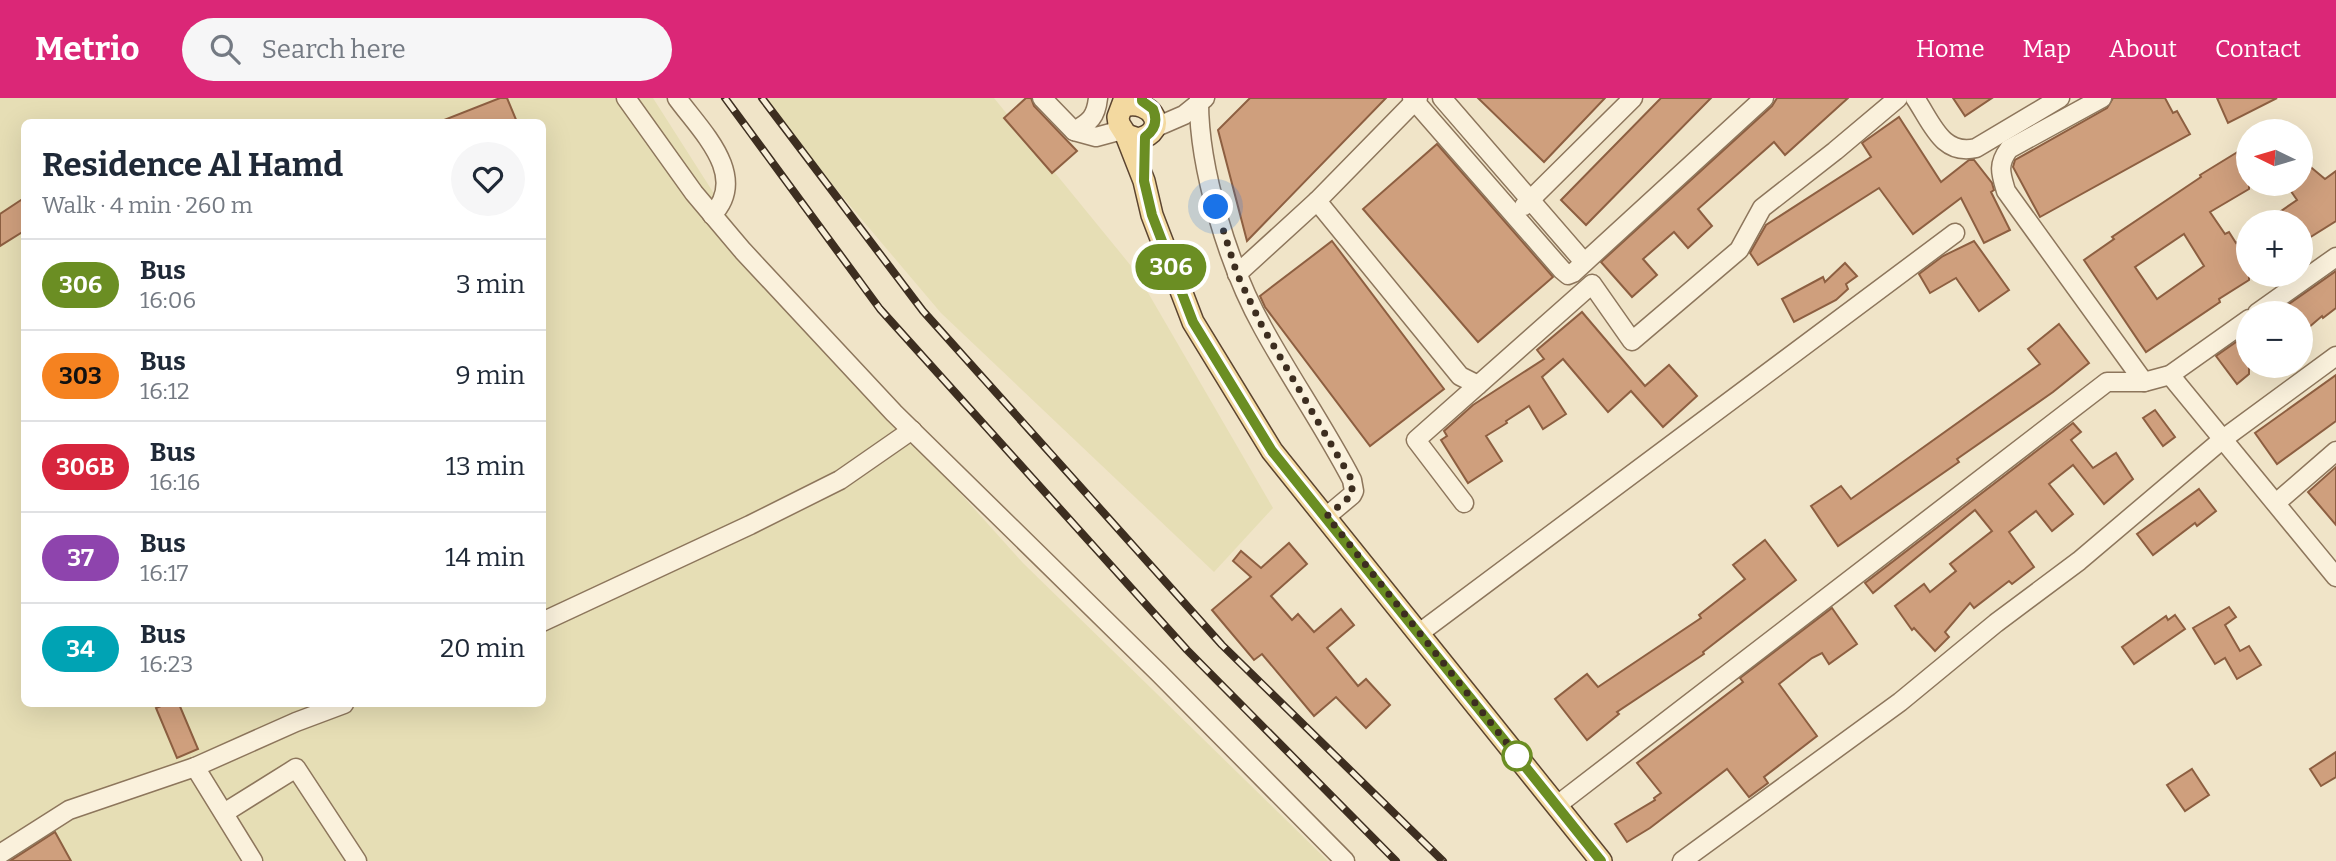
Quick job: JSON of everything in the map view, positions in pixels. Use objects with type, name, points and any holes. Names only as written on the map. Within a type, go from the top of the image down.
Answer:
[{"type":"main road","points":[[1137,133],[1156,115],[1140,101],[1118,117],[1137,133],[1152,215],[1193,322],[1272,451],[1327,516],[1418,634],[1601,861]]},
{"type":"street","points":[[626,98],[694,193],[770,281],[912,430],[1345,861]]},
{"type":"street","points":[[677,98],[714,148],[725,173],[726,195],[712,215]]},
{"type":"street","points":[[1042,98],[1074,131],[1096,136],[1137,133],[1184,115],[1201,100]]},
{"type":"street","points":[[1074,131],[1091,121],[1098,98]]},
{"type":"street","points":[[1442,98],[1584,262]]},
{"type":"street","points":[[1515,217],[1530,198],[1633,98]]},
{"type":"street","points":[[1237,274],[1317,201],[1415,99],[1567,275],[1573,273],[1764,98]]},
{"type":"street","points":[[1464,503],[1416,440],[1592,284],[1632,341],[1739,250],[1762,208],[1898,98]]},
{"type":"street","points":[[1915,98],[1947,145],[1963,151],[1976,148],[2060,98]]},
{"type":"street","points":[[2102,98],[2009,149],[1999,170],[2006,191],[2144,382]]},
{"type":"street","points":[[1201,100],[1201,134],[1209,184],[1237,274],[1262,326],[1352,480],[1352,495],[1327,516]]},
{"type":"street","points":[[1317,201],[1460,376],[1478,385]]},
{"type":"street","points":[[1418,634],[1955,233]]},
{"type":"street","points":[[2274,301],[2336,257]]},
{"type":"street","points":[[1556,806],[2107,382],[2144,382],[2170,375],[2236,328]]},
{"type":"street","points":[[1682,861],[1900,702],[1996,623],[2078,561],[2223,439],[2336,356]]},
{"type":"street","points":[[2170,375],[2336,577]]},
{"type":"street","points":[[546,620],[738,531],[840,480],[912,430]]},
{"type":"street","points":[[2276,503],[2336,451]]},
{"type":"street","points":[[0,854],[69,810],[195,767],[336,707]]},
{"type":"street","points":[[195,767],[253,861]]},
{"type":"street","points":[[224,813],[296,768],[357,861]]},
{"type":"shaded area","points":[[0,98],[653,98],[771,283],[1023,563],[1328,861],[0,861]]},
{"type":"shaded area","points":[[759,98],[994,98],[1136,272],[1273,508],[1214,572],[941,313]]},
{"type":"building","points":[[500,98],[507,98],[516,119],[447,119]]},
{"type":"building","points":[[1026,98],[1031,98],[1034,106],[1077,151],[1052,173],[1004,118]]},
{"type":"building","points":[[1250,98],[1386,98],[1247,241],[1218,130]]},
{"type":"building","points":[[1478,98],[1605,98],[1544,162]]},
{"type":"building","points":[[1661,98],[1711,98],[1586,225],[1561,200]]},
{"type":"building","points":[[1777,98],[1848,98],[1785,155],[1774,142],[1698,209],[1712,226],[1688,248],[1674,232],[1643,259],[1657,275],[1632,297],[1601,262],[1772,106]]},
{"type":"building","points":[[1953,98],[1992,98],[1965,116]]},
{"type":"building","points":[[2113,98],[2165,98],[2173,113],[2177,111],[2190,134],[2040,217],[2013,167],[2015,160],[2107,108]]},
{"type":"building","points":[[2217,98],[2277,98],[2228,123]]},
{"type":"building","points":[[1899,117],[1941,182],[1969,160],[1974,160],[1992,183],[1994,190],[1991,192],[2010,230],[1984,243],[1961,198],[1913,234],[1879,188],[1758,265],[1750,253],[1766,225],[1871,157],[1862,143]]},
{"type":"building","points":[[1437,144],[1553,277],[1478,342],[1363,209]]},
{"type":"building","points":[[2236,153],[2237,196],[2210,212],[2225,234],[2229,232],[2236,243],[2238,287],[2146,352],[2084,260],[2114,239],[2112,237],[2201,177],[2200,175]],"holes":[[[2184,234],[2204,266],[2157,299],[2135,267]]]},
{"type":"building","points":[[2314,170],[2325,179],[2336,171],[2336,221],[2313,235],[2313,210],[2282,210],[2297,200],[2294,196],[2314,196]]},
{"type":"building","points":[[21,200],[21,233],[0,246],[0,214]]},
{"type":"building","points":[[1332,241],[1444,389],[1370,446],[1265,307],[1260,296]]},
{"type":"building","points":[[1974,241],[2009,290],[1979,311],[1956,278],[1930,293],[1919,274],[1943,256]]},
{"type":"building","points":[[1845,263],[1857,276],[1846,284],[1848,289],[1836,300],[1794,322],[1782,299],[1823,277],[1825,282]]},
{"type":"building","points":[[2336,271],[2336,308],[2323,318],[2322,316],[2313,324],[2313,301],[2293,301]]},
{"type":"building","points":[[1582,312],[1645,386],[1669,365],[1697,396],[1663,427],[1631,391],[1608,412],[1563,359],[1542,377],[1566,414],[1543,429],[1529,406],[1506,421],[1507,423],[1486,436],[1502,461],[1468,483],[1441,440],[1447,436],[1444,431],[1473,405],[1544,359],[1537,350]]},
{"type":"building","points":[[2059,324],[2089,363],[2053,392],[1957,459],[1959,462],[1838,546],[1811,506],[1841,486],[1851,499],[2040,364],[2028,349]]},
{"type":"building","points":[[2236,342],[2236,378],[2244,378],[2237,384],[2216,356]]},
{"type":"building","points":[[2336,375],[2336,421],[2277,464],[2255,433]]},
{"type":"building","points":[[2155,410],[2175,437],[2163,446],[2143,418]]},
{"type":"building","points":[[2073,423],[2081,432],[2071,440],[2093,468],[2116,453],[2133,479],[2104,504],[2073,465],[2049,484],[2073,514],[2052,531],[2036,511],[2009,532],[2034,567],[2012,584],[2009,581],[1974,608],[1970,603],[1945,632],[1949,637],[1935,651],[1914,628],[1912,630],[1895,606],[1924,584],[1930,592],[1956,571],[1950,564],[1992,531],[1975,510],[1873,593],[1865,583]]},
{"type":"building","points":[[2336,467],[2336,525],[2308,492]]},
{"type":"building","points":[[2199,489],[2216,511],[2197,526],[2195,523],[2153,555],[2137,534]]},
{"type":"building","points":[[1765,540],[1796,580],[1703,652],[1704,654],[1617,712],[1619,714],[1587,740],[1555,699],[1587,674],[1598,687],[1701,618],[1699,615],[1745,579],[1733,565]]},
{"type":"building","points":[[1289,543],[1307,564],[1271,596],[1292,620],[1298,614],[1314,632],[1341,609],[1354,625],[1327,648],[1358,686],[1366,679],[1390,705],[1366,728],[1336,697],[1314,716],[1262,654],[1254,660],[1212,610],[1251,577],[1233,561],[1241,551],[1261,568]]},
{"type":"building","points":[[2229,607],[2236,617],[2225,625],[2240,651],[2249,646],[2261,665],[2237,679],[2225,658],[2215,664],[2193,628]]},
{"type":"building","points":[[1832,608],[1857,644],[1829,664],[1822,653],[1812,658],[1779,684],[1817,736],[1764,777],[1768,783],[1749,797],[1727,769],[1650,828],[1627,842],[1615,824],[1655,800],[1661,793],[1637,763],[1743,682],[1740,678]]},
{"type":"building","points":[[2175,615],[2185,629],[2134,664],[2122,647],[2166,616],[2168,620]]},
{"type":"building","points":[[180,707],[198,749],[177,758],[156,708]]},
{"type":"building","points":[[2336,752],[2336,777],[2321,786],[2310,769]]},
{"type":"building","points":[[2192,769],[2209,795],[2185,811],[2167,785]]},
{"type":"building","points":[[55,832],[71,861],[10,861]]},
{"type":"railway","points":[[725,98],[880,309],[1187,650],[1396,861]]},
{"type":"railway","points":[[762,98],[923,311],[1222,645],[1443,861]]},
{"type":"bus line","name":"306","points":[[1142,98],[1156,115],[1154,128],[1145,137],[1144,181],[1152,215],[1193,322],[1272,451],[1327,516],[1601,861]]},
{"type":"route","points":[[1216,207],[1237,274],[1262,326],[1352,480],[1352,495],[1327,516],[1517,756]]}]
